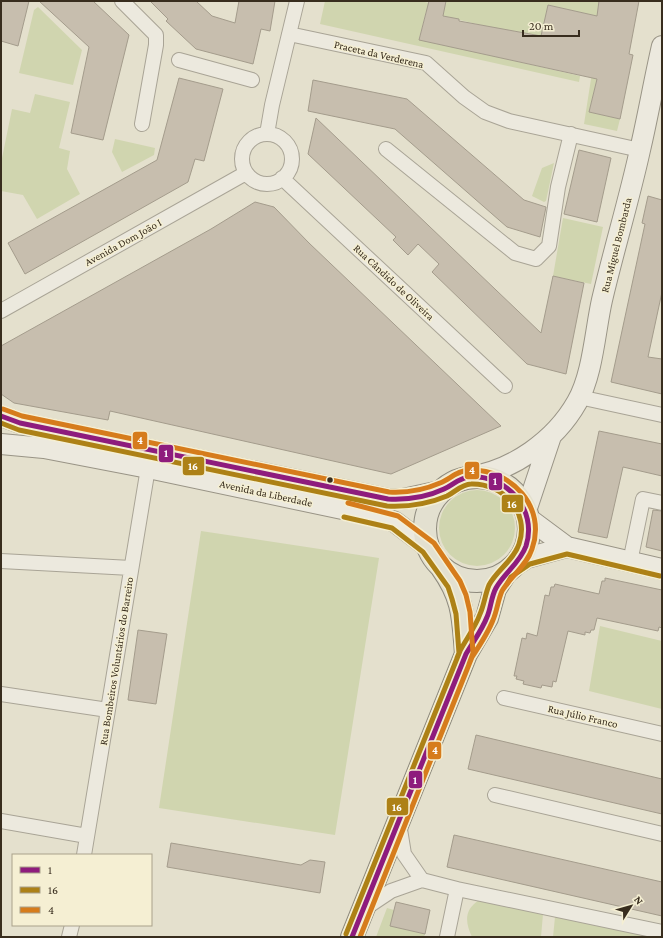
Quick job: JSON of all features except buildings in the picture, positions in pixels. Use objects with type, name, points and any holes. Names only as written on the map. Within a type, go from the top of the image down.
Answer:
[{"type":"main road","name":"Rua Miguel Bombarda","points":[[468,477],[483,475],[512,463],[551,436],[579,398],[587,374],[602,300],[660,66],[662,46]]},
{"type":"main road","name":"Avenida da Liberdade","points":[[1,416],[20,423],[388,498],[403,499],[440,491]]},
{"type":"main road","name":"Rua Miguel Bombarda","points":[[527,514],[551,436]]},
{"type":"main road","name":"Avenida da Liberdade","points":[[1,444],[44,448],[148,468],[385,518],[395,522],[433,554]]},
{"type":"main road","points":[[352,937],[466,654],[487,618],[496,589],[508,570],[520,557],[526,545],[529,532],[527,514],[517,495],[503,484],[486,477],[468,477],[453,482],[440,491],[431,503],[426,517],[425,532],[433,554],[454,584],[459,597],[463,613],[466,654]]},
{"type":"main road","points":[[527,514],[566,547],[662,570]]},
{"type":"main road","points":[[433,554],[450,572],[463,579],[478,581],[492,578],[527,558],[566,547]]},
{"type":"street","points":[[122,1],[156,35],[156,45],[142,124]]},
{"type":"street","points":[[267,134],[272,105],[297,1]]},
{"type":"street","name":"Praceta da Verderena","points":[[289,34],[426,63],[464,97],[485,112],[509,122],[640,150]]},
{"type":"street","points":[[179,60],[252,80]]},
{"type":"street","points":[[267,134],[278,137],[286,143],[290,150],[292,160],[289,168],[282,178],[271,183],[262,183],[256,181],[246,173],[242,159],[244,149],[248,142],[259,135],[267,134]]},
{"type":"street","points":[[386,149],[515,253],[536,259],[549,246],[558,187],[570,134]]},
{"type":"street","name":"Avenida Dom João I","points":[[1,311],[246,173]]},
{"type":"street","name":"Rua Cândido de Oliveira","points":[[282,178],[505,386]]},
{"type":"street","points":[[579,398],[662,415]]},
{"type":"street","name":"Rua Bombeiros Voluntários do Barreiro","points":[[84,854],[148,468]]},
{"type":"street","points":[[630,562],[643,499],[662,503]]},
{"type":"street","points":[[1,561],[131,568]]},
{"type":"street","points":[[1,694],[108,710]]},
{"type":"street","name":"Rua Júlio Franco","points":[[504,698],[662,734]]},
{"type":"street","points":[[495,795],[662,834]]},
{"type":"street","points":[[399,820],[404,854],[422,880]]},
{"type":"street","points":[[1,821],[87,836]]},
{"type":"street","points":[[362,910],[391,891],[422,880],[457,889],[662,932]]},
{"type":"street","points":[[447,937],[457,889]]},
{"type":"street","points":[[70,937],[72,926]]},
{"type":"green space","points":[[325,1],[420,1],[445,6],[446,1],[599,1],[597,16],[548,5],[541,36],[485,26],[426,12],[419,39],[580,76],[579,82],[320,24]]},
{"type":"green space","points":[[38,7],[82,50],[73,85],[19,73],[34,10]]},
{"type":"green space","points":[[593,66],[598,74],[589,112],[620,119],[617,131],[584,124]]},
{"type":"green space","points":[[35,94],[70,102],[59,148],[70,151],[67,169],[80,194],[37,219],[23,195],[1,191],[1,163],[12,109],[30,113]]},
{"type":"green space","points":[[115,139],[155,148],[154,155],[122,172],[112,152]]},
{"type":"green space","points":[[554,163],[546,201],[544,202],[532,196],[542,168]]},
{"type":"green space","points":[[563,218],[603,227],[591,284],[553,276]]},
{"type":"green space","points":[[477,490],[492,493],[504,501],[512,513],[515,528],[512,543],[504,555],[492,563],[477,566],[462,563],[450,555],[442,543],[439,528],[442,513],[450,501],[462,493]]},
{"type":"green space","points":[[201,531],[379,558],[335,835],[159,808]]},
{"type":"green space","points":[[600,626],[662,641],[662,709],[589,691]]},
{"type":"green space","points":[[479,900],[543,914],[541,937],[472,937],[468,926],[467,917],[468,912]]},
{"type":"green space","points":[[387,908],[394,910],[391,926],[425,934],[424,937],[376,937]]},
{"type":"green space","points":[[555,917],[652,937],[553,937]]},
{"type":"transit line","name":"4","points":[[3,409],[22,416],[389,492],[402,492],[428,488],[462,471],[470,470],[485,471],[499,476],[512,483],[522,493],[530,505],[534,519],[535,534],[530,555],[502,591],[491,625],[472,657],[360,937]]},
{"type":"transit line","name":"1","points":[[1,416],[20,423],[388,499],[424,496],[444,489],[462,479],[469,477],[495,481],[516,496],[523,507],[527,519],[529,532],[526,546],[520,558],[496,588],[485,622],[466,654],[352,937]]},
{"type":"transit line","name":"16","points":[[1,423],[19,430],[387,506],[425,503],[447,496],[468,484],[483,485],[494,488],[511,502],[521,521],[521,532],[517,550],[489,585],[483,607],[473,629],[460,651],[346,934]]},
{"type":"transit line","name":"4","points":[[348,503],[398,516],[434,543],[460,581],[466,595],[470,612],[473,653],[469,664]]},
{"type":"transit line","name":"16","points":[[344,517],[392,528],[423,552],[448,587],[452,599],[456,614],[459,653],[457,658]]},
{"type":"transit line","name":"16","points":[[507,584],[511,577],[530,564],[567,554],[660,576]]}]
